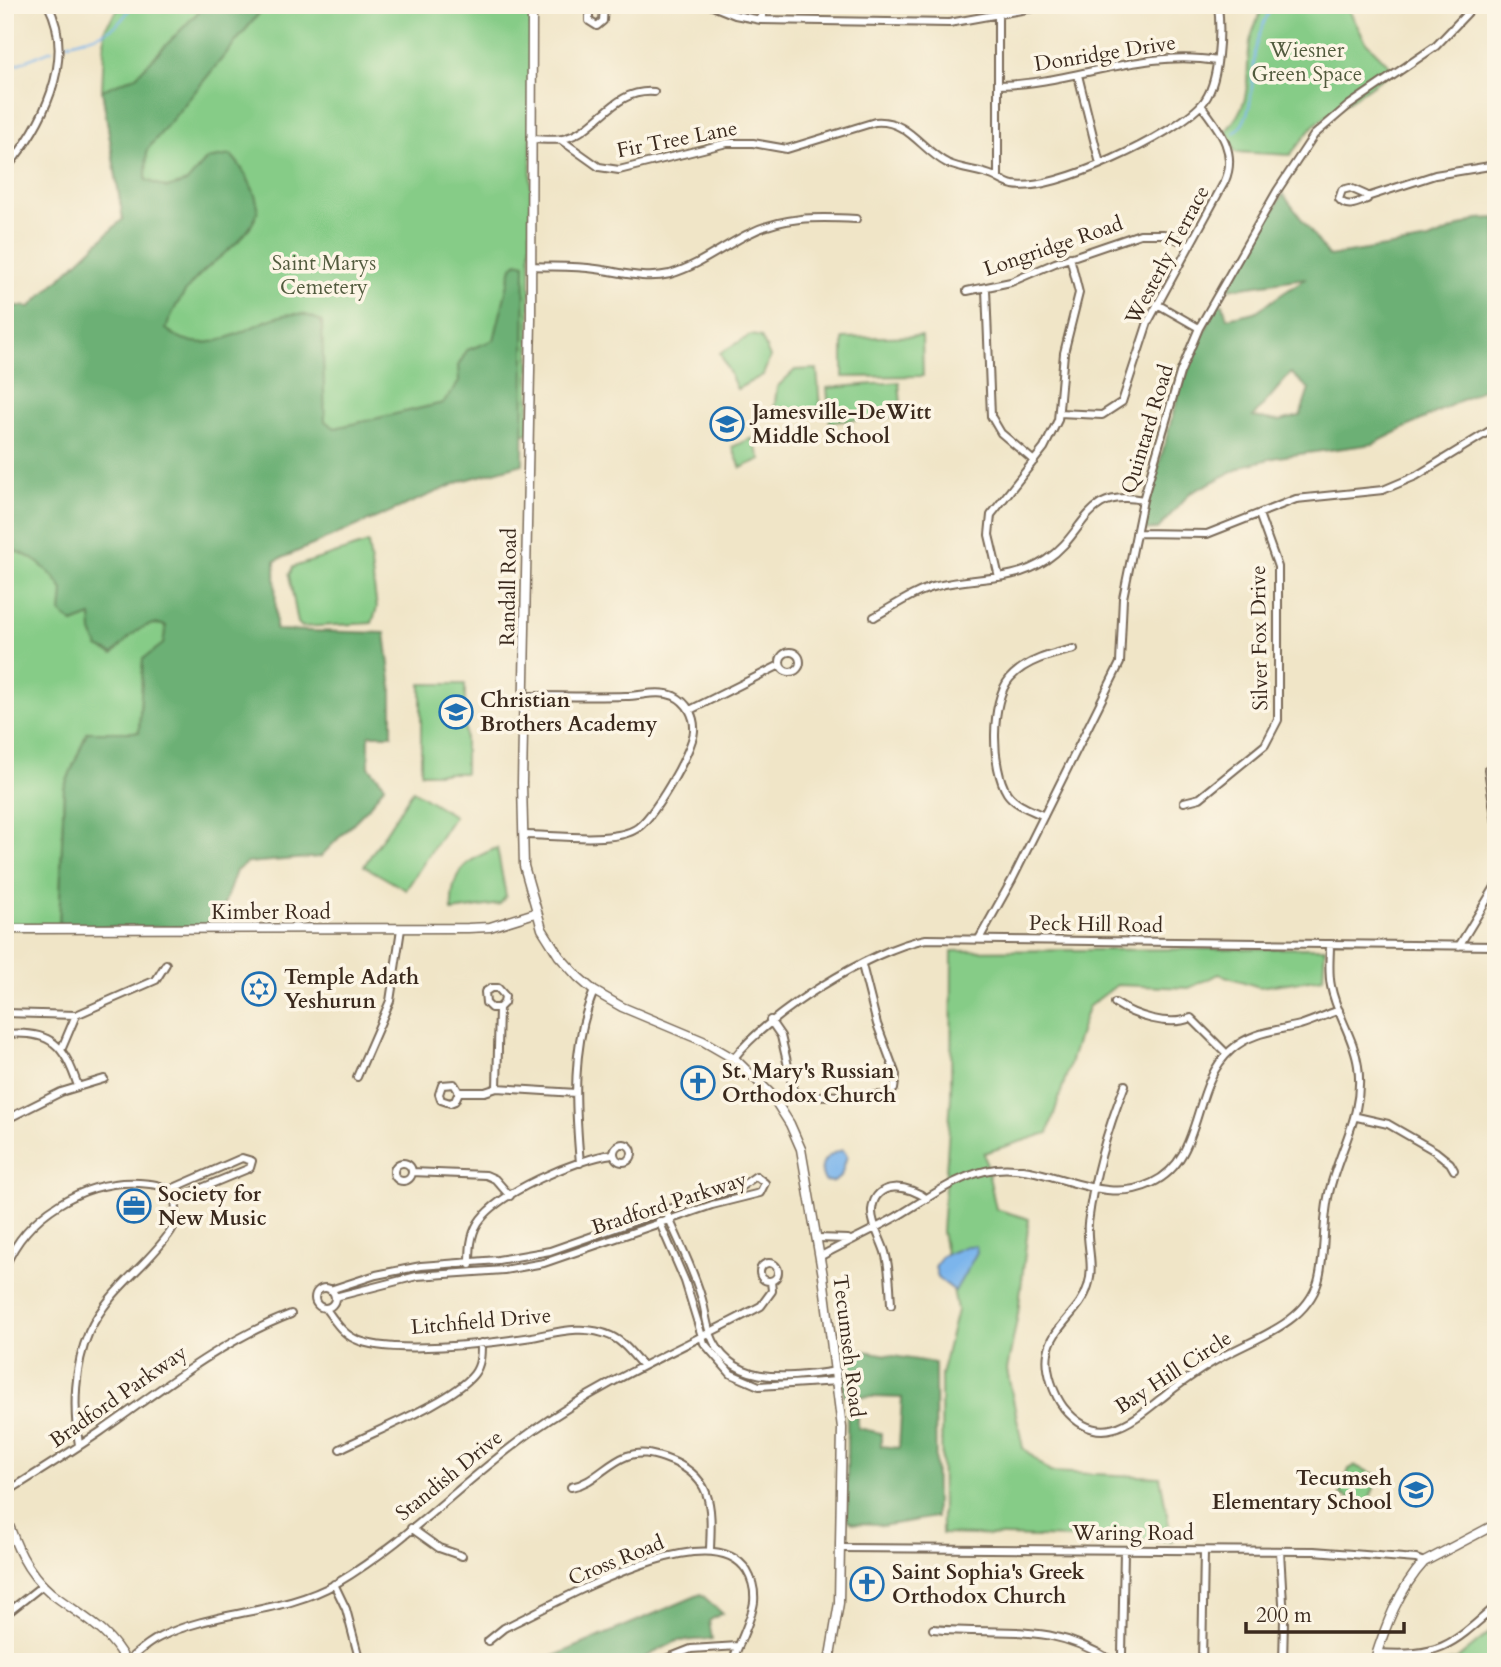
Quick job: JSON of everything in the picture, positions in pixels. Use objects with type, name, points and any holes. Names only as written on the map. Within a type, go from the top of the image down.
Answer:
[{"type":"street","points":[[5,170],[32,132],[53,83],[59,38],[48,5]]},
{"type":"street","name":"Randall Road","points":[[532,5],[524,866],[535,913],[559,956],[594,991],[734,1058]]},
{"type":"street","points":[[589,5],[590,24],[597,26],[603,21],[604,5]]},
{"type":"street","points":[[710,5],[735,15],[761,20],[949,23],[1050,5]]},
{"type":"street","points":[[761,20],[765,5]]},
{"type":"street","points":[[998,5],[998,178]]},
{"type":"street","points":[[1201,105],[1212,81],[1217,61],[1218,5]]},
{"type":"street","name":"Quintard Road","points":[[979,939],[1120,663],[1123,598],[1143,500],[1180,373],[1199,328],[1277,191],[1314,135],[1349,106],[1436,46],[1475,5]]},
{"type":"street","name":"Donridge Drive","points":[[999,85],[1079,75],[1163,58],[1217,61]]},
{"type":"street","points":[[1079,75],[1100,164]]},
{"type":"street","points":[[530,139],[561,140],[593,122],[624,97],[643,91],[654,92]]},
{"type":"street","name":"Fir Tree Lane","points":[[561,140],[599,167],[619,170],[727,143],[754,143],[787,149],[875,122],[888,122],[904,128],[947,163],[1026,186],[1056,180],[1100,164],[1153,138],[1201,105]]},
{"type":"street","name":"Westerly Terrace","points":[[1059,413],[1092,416],[1118,407],[1157,304],[1225,181],[1231,162],[1225,141],[1201,105]]},
{"type":"street","points":[[1367,197],[1435,175],[1496,165]]},
{"type":"street","points":[[531,266],[596,269],[636,276],[662,275],[687,268],[746,235],[781,221],[817,216],[856,219]]},
{"type":"street","name":"Longridge Road","points":[[967,291],[986,289],[1070,257],[1147,233],[1164,234],[1190,245]]},
{"type":"street","points":[[999,577],[989,535],[991,514],[1034,461],[1055,429],[1059,413],[1063,353],[1079,293],[1070,257]]},
{"type":"street","points":[[986,289],[991,416],[1001,433],[1034,461]]},
{"type":"street","points":[[1157,304],[1199,328]]},
{"type":"street","points":[[1136,533],[1207,534],[1227,529],[1296,499],[1397,486],[1496,428]]},
{"type":"street","points":[[874,617],[935,586],[1019,573],[1048,559],[1064,546],[1098,503],[1117,496],[1143,500]]},
{"type":"street","name":"Silver Fox Drive","points":[[1184,802],[1200,797],[1265,745],[1278,720],[1278,567],[1259,514]]},
{"type":"street","points":[[1044,816],[1014,801],[1003,785],[996,748],[997,708],[1004,687],[1018,670],[1045,657],[1074,649]]},
{"type":"street","points":[[690,710],[780,665]]},
{"type":"street","points":[[523,835],[621,835],[639,828],[654,810],[692,738],[694,728],[690,710],[676,697],[661,693],[626,696],[524,696]]},
{"type":"street","points":[[1488,769],[1496,824]]},
{"type":"street","points":[[1459,946],[1496,886]]},
{"type":"street","name":"Kimber Road","points":[[5,929],[490,927],[535,913]]},
{"type":"street","points":[[357,1077],[390,1001],[401,929]]},
{"type":"street","name":"Peck Hill Road","points":[[734,1058],[770,1020],[862,965],[909,942],[979,939],[1496,946]]},
{"type":"street","name":"Bay Hill Circle","points":[[1125,1085],[1108,1128],[1094,1188],[1088,1224],[1089,1284],[1077,1309],[1055,1334],[1048,1352],[1047,1365],[1065,1409],[1086,1425],[1110,1430],[1137,1419],[1199,1371],[1291,1320],[1306,1306],[1318,1281],[1328,1194],[1357,1117],[1358,1065],[1331,986],[1330,944]]},
{"type":"street","points":[[5,1013],[76,1015],[156,980],[166,964]]},
{"type":"street","points":[[770,1020],[781,1037],[794,1093],[808,1096],[888,1095],[894,1089],[896,1075],[877,1024],[862,965]]},
{"type":"street","points":[[580,1163],[576,1093],[579,1042],[585,1010],[594,991]]},
{"type":"street","points":[[1115,1003],[1130,1013],[1181,1022],[1191,1018],[1227,1054]]},
{"type":"street","points":[[497,1088],[499,1008]]},
{"type":"street","points":[[821,1256],[971,1176],[996,1169],[1029,1170],[1094,1188],[1128,1190],[1154,1182],[1167,1173],[1187,1147],[1208,1083],[1227,1054],[1260,1033],[1303,1024],[1339,1010]]},
{"type":"street","points":[[62,1048],[76,1015]]},
{"type":"street","points":[[5,1034],[36,1035],[62,1048],[78,1086]]},
{"type":"street","name":"Tecumseh Road","points":[[734,1058],[771,1094],[790,1124],[806,1168],[821,1256],[837,1371],[843,1463],[836,1632],[829,1662]]},
{"type":"street","points":[[5,1120],[78,1086],[104,1079]]},
{"type":"street","points":[[459,1092],[485,1092],[497,1088],[576,1093]]},
{"type":"street","points":[[1357,1117],[1388,1124],[1435,1151],[1450,1163],[1454,1170]]},
{"type":"street","points":[[471,1271],[473,1233],[492,1208],[510,1196],[580,1163],[613,1154]]},
{"type":"street","points":[[5,1267],[14,1248],[35,1223],[69,1198],[130,1183],[169,1190],[242,1158],[252,1161],[250,1168],[175,1199]]},
{"type":"street","points":[[412,1172],[486,1175],[501,1184],[510,1196]]},
{"type":"street","name":"Bradford Parkway","points":[[330,1290],[376,1275],[421,1266],[498,1261],[550,1251],[739,1188],[756,1175],[764,1180],[765,1189],[761,1193],[670,1219],[544,1263],[504,1270],[417,1276],[335,1297]]},
{"type":"street","points":[[891,1305],[889,1273],[873,1209],[876,1199],[883,1191],[902,1186],[927,1199]]},
{"type":"street","points":[[79,1445],[76,1398],[89,1333],[123,1282],[171,1231],[175,1222],[175,1199],[169,1190]]},
{"type":"street","points":[[666,1211],[701,1296],[709,1332],[723,1354],[736,1367],[756,1376],[790,1377],[837,1371]]},
{"type":"street","points":[[656,1214],[688,1290],[701,1336],[719,1364],[747,1382],[780,1387],[838,1381]]},
{"type":"street","points":[[818,1238],[850,1239]]},
{"type":"street","name":"Standish Drive","points":[[126,1662],[161,1636],[318,1592],[334,1584],[362,1567],[535,1429],[642,1366],[761,1306],[772,1292],[771,1281]]},
{"type":"street","points":[[320,1289],[330,1290],[335,1297],[334,1303],[326,1309],[316,1304],[315,1296],[320,1289]]},
{"type":"street","name":"Litchfield Drive","points":[[326,1309],[347,1333],[367,1343],[384,1346],[481,1343],[570,1330],[594,1331],[619,1341],[642,1366]]},
{"type":"street","name":"Bradford Parkway","points":[[5,1493],[79,1445],[194,1363],[268,1323],[291,1314]]},
{"type":"street","points":[[340,1449],[431,1404],[463,1384],[478,1368],[481,1343]]},
{"type":"street","points":[[571,1487],[583,1485],[630,1455],[651,1453],[691,1471],[706,1491],[710,1549],[727,1552],[736,1558],[753,1585],[752,1609],[732,1662]]},
{"type":"street","points":[[5,1514],[21,1557],[43,1585],[103,1630],[126,1662]]},
{"type":"street","points":[[1496,1524],[1424,1562],[1399,1598],[1376,1657],[1444,1648],[1457,1641],[1496,1606]]},
{"type":"street","points":[[411,1528],[439,1548],[462,1556]]},
{"type":"street","name":"Waring Road","points":[[841,1548],[1280,1551],[1389,1556],[1424,1562]]},
{"type":"street","name":"Cross Road","points":[[488,1641],[505,1628],[627,1570],[676,1554],[710,1549]]},
{"type":"street","points":[[933,1629],[995,1629],[1049,1634],[1080,1643],[1116,1662],[1122,1654],[1124,1550]]},
{"type":"street","points":[[1202,1662],[1204,1551]]},
{"type":"street","points":[[1280,1551],[1284,1620],[1283,1662]]},
{"type":"street","points":[[334,1584],[346,1609],[360,1662]]},
{"type":"street","points":[[5,1615],[43,1585]]},
{"type":"street","points":[[658,1662],[691,1649],[738,1646]]},
{"type":"green space","name":"Saint Marys Cemetery","points":[[121,5],[532,5],[529,433],[275,509],[275,641],[143,659],[139,732],[64,788],[59,930],[5,928],[5,305],[30,307],[123,219],[102,90],[105,28]]},
{"type":"green space","points":[[205,5],[266,5],[147,150],[146,180],[167,188],[187,182],[207,159],[231,155],[253,191],[257,213],[242,237],[198,276],[187,290],[177,304],[166,329],[187,341],[207,343],[227,338],[284,315],[303,314],[322,322],[325,421],[335,428],[443,403],[459,382],[458,366],[467,350],[494,340],[512,267],[517,262],[525,264],[523,464],[462,481],[275,561],[276,630],[385,633],[392,688],[392,735],[369,735],[369,767],[385,785],[368,808],[320,857],[247,863],[236,871],[216,927],[59,927],[64,788],[87,732],[139,732],[143,659],[163,644],[166,626],[158,624],[143,627],[113,654],[98,647],[92,632],[91,616],[73,623],[61,613],[63,590],[52,575],[30,558],[5,548],[5,305],[30,307],[123,219],[102,90],[136,76]]},
{"type":"green space","name":"Wiesner Green Space","points":[[1264,5],[1346,5],[1366,42],[1394,70],[1314,125],[1290,155],[1235,152],[1226,131],[1245,99],[1250,42]]},
{"type":"green space","points":[[1283,194],[1329,256],[1429,240],[1477,219],[1496,218],[1496,383],[1373,444],[1278,457],[1246,465],[1190,493],[1158,529],[1141,530],[1181,385],[1217,304],[1223,304],[1227,318],[1255,312],[1306,278],[1228,289]],"holes":[[[1291,373],[1309,389],[1300,416],[1280,421],[1253,417]]]},
{"type":"green space","points":[[751,335],[761,337],[770,357],[763,375],[737,389],[720,353]]},
{"type":"green space","points":[[922,336],[923,376],[843,377],[843,338]]},
{"type":"green space","points":[[817,369],[820,409],[815,416],[773,418],[777,387],[795,370]]},
{"type":"green space","points":[[899,382],[902,416],[830,422],[827,388]]},
{"type":"green space","points":[[752,438],[761,459],[741,468],[732,447]]},
{"type":"green space","points":[[368,543],[377,608],[372,623],[302,627],[298,623],[289,575],[293,567]]},
{"type":"green space","points":[[421,684],[465,684],[465,773],[421,773]]},
{"type":"green space","points":[[413,790],[454,816],[406,890],[364,866]]},
{"type":"green space","points":[[497,848],[506,896],[500,904],[452,911],[453,887],[461,870],[475,858]]},
{"type":"green space","points":[[1325,948],[1323,978],[1259,987],[1219,974],[1189,988],[1117,985],[1088,1007],[1048,1133],[984,1153],[996,1209],[1029,1219],[1018,1314],[1007,1370],[1023,1448],[1050,1472],[1160,1477],[1172,1541],[942,1534],[941,1375],[957,1310],[942,1232],[951,1096],[952,951]]},
{"type":"green space","points":[[841,1347],[935,1363],[936,1517],[882,1526],[855,1523],[847,1519],[847,1411],[858,1411],[858,1428],[881,1433],[881,1446],[899,1448],[902,1398],[844,1396]]},
{"type":"green space","points":[[1355,1466],[1379,1476],[1366,1507],[1340,1494],[1349,1469]]},
{"type":"green space","points":[[701,1594],[722,1613],[709,1621],[712,1639],[677,1641],[636,1662],[540,1662]]},
{"type":"green space","points":[[1496,1627],[1496,1662],[1446,1662],[1456,1660]]},
{"type":"water","points":[[843,1150],[847,1156],[841,1176],[834,1182],[825,1181],[822,1175],[824,1161]]},
{"type":"water","points":[[966,1246],[976,1246],[977,1252],[955,1291],[938,1278],[935,1267],[942,1256]]},
{"type":"waterway","points":[[66,44],[96,36],[112,28],[132,5]]},
{"type":"waterway","points":[[1234,133],[1247,115],[1257,42],[1272,5]]},
{"type":"waterway","points":[[5,69],[52,50]]},
{"type":"place","name":"Jamesville-DeWitt Middle School","points":[[727,424]]},
{"type":"place","name":"Christian Brothers Academy","points":[[456,712]]},
{"type":"place","name":"Temple Adath Yeshurun","points":[[259,989]]},
{"type":"place","name":"St. Mary's Russian Orthodox Church","points":[[698,1083]]},
{"type":"place","name":"Society for New Music","points":[[134,1206]]},
{"type":"place","name":"Tecumseh Elementary School","points":[[1416,1490]]},
{"type":"place","name":"Saint Sophia's Greek Orthodox Church","points":[[867,1584]]}]
